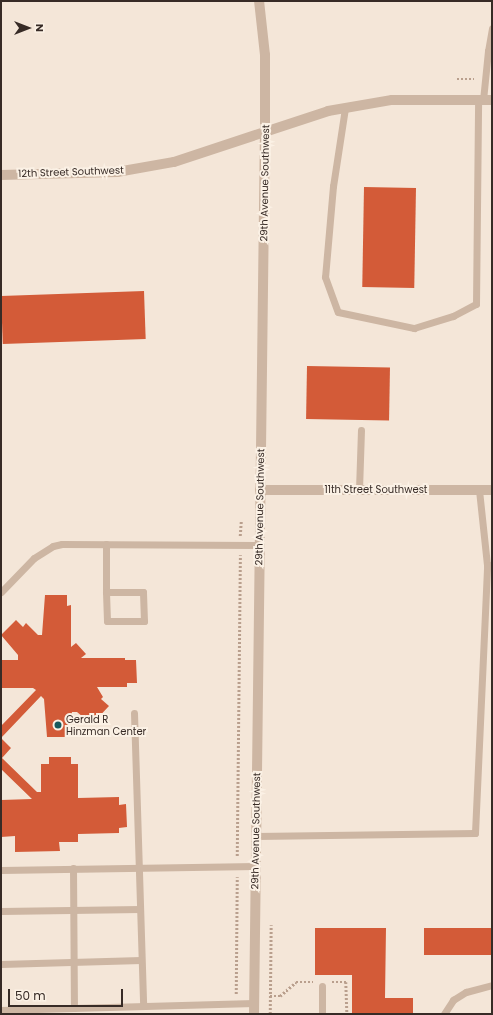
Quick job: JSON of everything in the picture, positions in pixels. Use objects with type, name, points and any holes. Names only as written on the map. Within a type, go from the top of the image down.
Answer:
[{"type":"street","name":"29th Avenue Southwest","points":[[254,1014],[265,130],[265,55],[259,1]]},
{"type":"street","name":"12th Street Southwest","points":[[1,175],[117,172],[174,162],[265,130],[346,108],[392,100],[484,100]]},
{"type":"street","name":"11th Street Southwest","points":[[260,490],[492,490]]},
{"type":"lane","points":[[346,108],[333,186],[325,277],[338,312],[414,328],[453,316],[476,304],[484,100],[492,28]]},
{"type":"lane","points":[[359,490],[361,430]]},
{"type":"lane","points":[[256,836],[475,833],[489,565],[480,490]]},
{"type":"lane","points":[[1,592],[34,558],[53,546],[106,544],[260,545]]},
{"type":"lane","points":[[106,544],[106,592],[107,621],[144,621],[143,592],[106,592]]},
{"type":"lane","points":[[134,713],[143,1006]]},
{"type":"lane","points":[[1,870],[256,866]]},
{"type":"lane","points":[[72,868],[74,1008]]},
{"type":"lane","points":[[1,911],[140,909]]},
{"type":"lane","points":[[1,964],[141,960]]},
{"type":"lane","points":[[444,1014],[453,1000],[466,992],[492,985]]},
{"type":"lane","points":[[322,986],[322,1014]]},
{"type":"lane","points":[[1,1010],[254,1003]]},
{"type":"path","points":[[236,1003],[241,521]]},
{"type":"path","points":[[270,1014],[271,925]]},
{"type":"building","points":[[364,187],[416,188],[414,288],[362,287]]},
{"type":"building","points":[[144,291],[146,339],[3,344],[1,296]]},
{"type":"building","points":[[307,366],[390,367],[389,420],[306,419]]},
{"type":"building","points":[[45,595],[67,595],[67,606],[71,605],[71,647],[76,643],[86,654],[81,658],[125,658],[125,660],[136,660],[137,683],[127,683],[127,687],[97,687],[103,697],[101,699],[109,706],[93,723],[85,716],[83,717],[77,712],[72,712],[69,737],[47,737],[44,699],[41,696],[1,738],[1,726],[36,690],[33,688],[1,688],[1,660],[18,660],[18,655],[1,635],[16,620],[23,627],[26,623],[38,635],[42,635]]},
{"type":"building","points":[[1,738],[11,748],[2,758],[37,792],[41,792],[41,764],[49,764],[49,757],[71,757],[71,764],[78,764],[78,798],[119,797],[119,805],[126,804],[127,827],[119,828],[119,833],[78,834],[78,842],[59,842],[60,851],[15,852],[15,836],[1,837],[1,800],[32,799],[1,769]]},
{"type":"building","points":[[315,928],[386,928],[385,998],[413,998],[413,1014],[352,1014],[352,975],[315,975]]},
{"type":"building","points":[[424,928],[492,928],[492,955],[424,955]]},
{"type":"place","name":"Gerald R Hinzman Center","points":[[58,725]]}]
